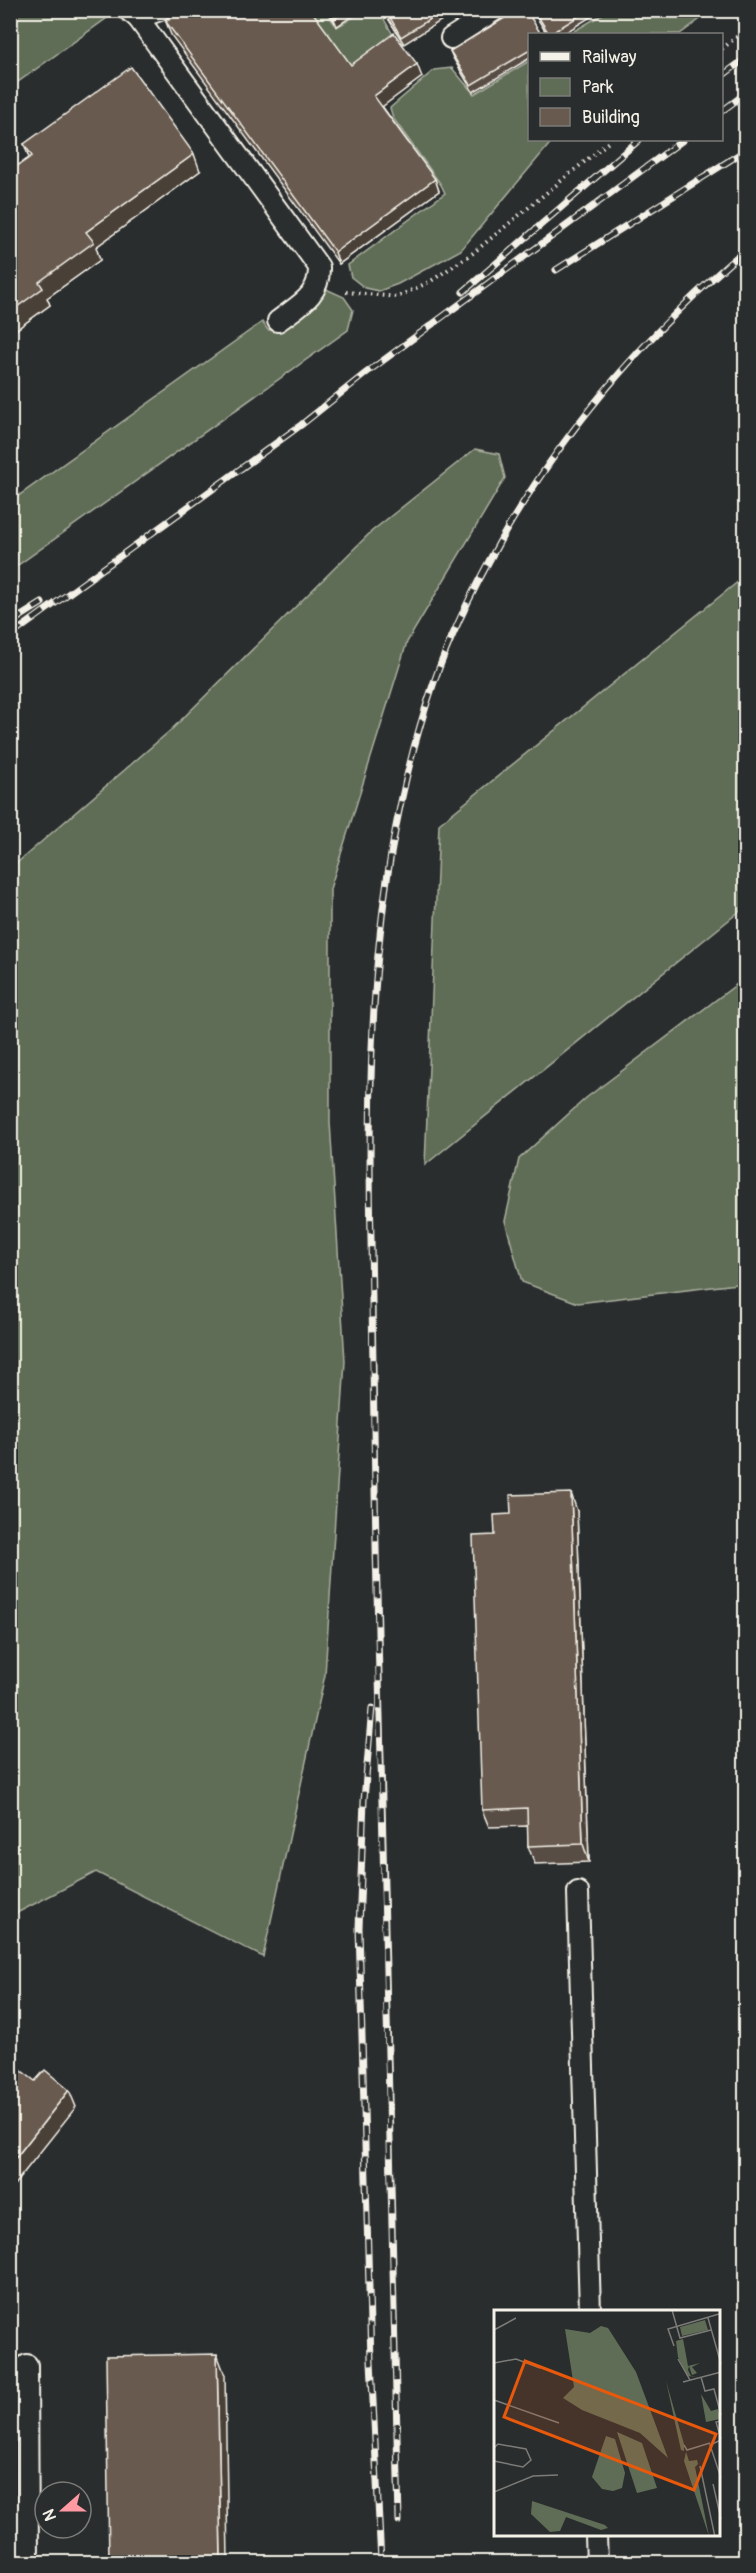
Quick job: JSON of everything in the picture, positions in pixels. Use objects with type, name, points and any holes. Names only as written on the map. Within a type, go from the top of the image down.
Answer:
[{"type":"lane","points":[[159,10],[133,14],[319,267],[319,280],[311,297],[278,321]]},
{"type":"lane","points":[[451,38],[495,10]]},
{"type":"lane","points":[[578,1892],[590,2310]]},
{"type":"lane","points":[[27,2365],[28,2562]]},
{"type":"lane","points":[[596,2537],[597,2562]]},
{"type":"path","points":[[723,48],[746,29]]},
{"type":"path","points":[[319,267],[347,293],[397,297],[430,281],[473,253],[610,141]]},
{"type":"green space","points":[[11,10],[102,11],[107,18],[11,87]]},
{"type":"green space","points":[[608,10],[711,11],[681,33],[571,33]]},
{"type":"green space","points":[[308,11],[325,11],[337,27],[364,11],[387,11],[384,19],[396,40],[355,71]]},
{"type":"green space","points":[[528,62],[528,141],[552,141],[461,250],[398,284],[379,291],[365,288],[351,277],[348,265],[445,193],[393,118],[390,108],[434,70],[452,68],[474,94]]},
{"type":"green space","points":[[326,289],[344,297],[353,310],[348,330],[11,570],[10,502],[262,322],[268,330],[278,330]]},
{"type":"green space","points":[[475,449],[499,454],[505,478],[407,642],[330,889],[330,1122],[345,1361],[325,1675],[263,1957],[96,1872],[11,1916],[11,868],[172,729],[372,531]]},
{"type":"green space","points":[[745,576],[745,907],[425,1165],[439,824]]},
{"type":"green space","points":[[745,978],[745,1283],[578,1303],[522,1282],[505,1221],[519,1159],[586,1098]]},
{"type":"building","points":[[182,10],[311,10],[351,65],[394,33],[417,64],[374,96],[435,179],[335,252],[166,22]]},
{"type":"building","points":[[329,10],[348,10],[334,19]]},
{"type":"building","points":[[386,10],[445,10],[401,37]]},
{"type":"building","points":[[518,10],[526,10],[540,33],[528,33],[528,51],[471,85],[450,51]]},
{"type":"building","points":[[534,10],[589,10],[552,33],[548,33]]},
{"type":"building","points":[[131,67],[194,154],[86,232],[94,242],[39,282],[43,288],[10,312],[10,171],[32,156],[24,144]]},
{"type":"building","points":[[571,1493],[583,1844],[528,1846],[527,1808],[482,1810],[473,1536],[495,1535],[494,1515],[511,1514],[510,1495]]},
{"type":"building","points":[[10,2062],[35,2081],[45,2070],[69,2090],[10,2165]]},
{"type":"building","points":[[217,2354],[221,2562],[109,2562],[106,2356]]},
{"type":"railway","points":[[723,75],[746,58]]},
{"type":"railway","points":[[723,110],[746,93]]},
{"type":"railway","points":[[463,292],[638,141]]},
{"type":"railway","points":[[10,636],[301,425],[366,373],[682,141]]},
{"type":"railway","points":[[556,270],[746,150]]},
{"type":"railway","points":[[399,2521],[380,1748],[370,1168],[373,1028],[386,888],[397,819],[413,750],[434,682],[464,610],[500,541],[552,460],[610,385],[675,314],[746,249]]},
{"type":"railway","points":[[10,623],[42,603]]},
{"type":"railway","points":[[372,1708],[364,1800],[359,1928],[371,2361],[381,2562]]}]
